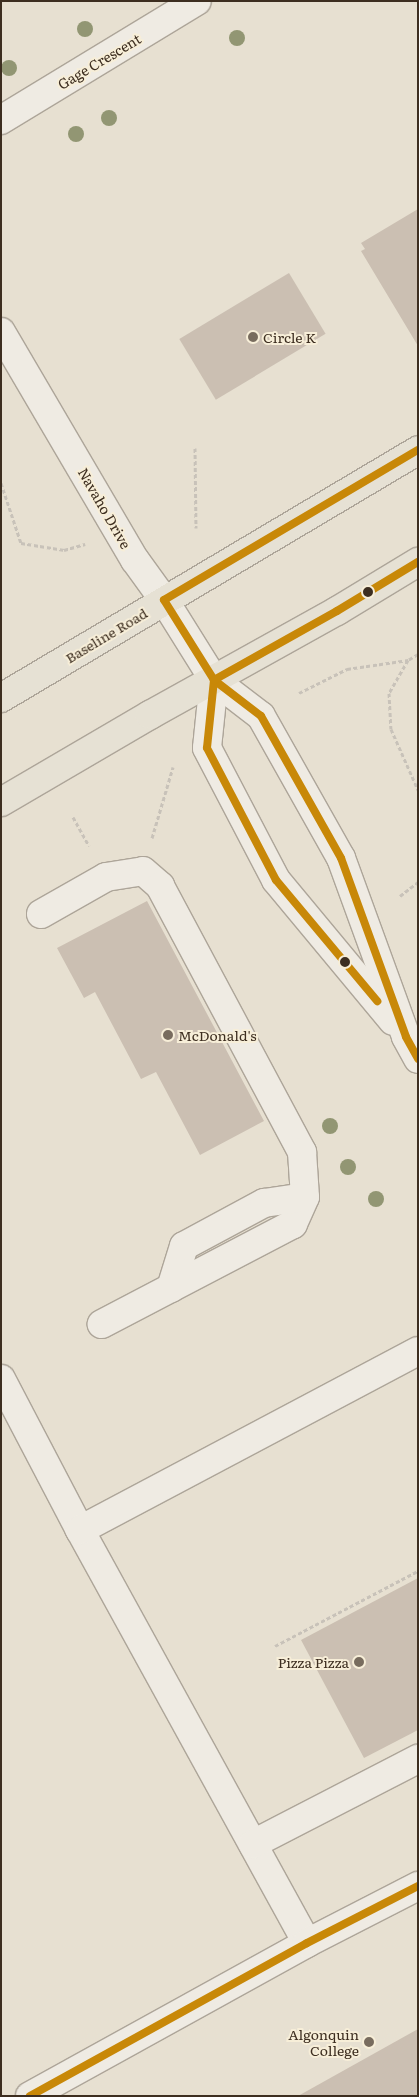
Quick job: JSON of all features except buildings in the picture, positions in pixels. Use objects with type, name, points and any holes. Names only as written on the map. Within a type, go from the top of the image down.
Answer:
[{"type":"main road","name":"Baseline Road","points":[[1,698],[418,450]]},
{"type":"main road","points":[[1,802],[337,611],[418,562]]},
{"type":"street","name":"Gage Crescent","points":[[1,120],[197,1]]},
{"type":"street","name":"Navaho Drive","points":[[1,332],[135,560],[164,600],[214,680],[261,716],[341,858],[412,1048]]},
{"type":"street","name":"Navaho Drive","points":[[214,680],[207,748],[276,880],[412,1048]]},
{"type":"street","points":[[41,914],[106,877],[143,871],[160,886],[302,1152],[305,1197],[264,1203],[184,1246],[171,1288],[102,1324]]},
{"type":"street","points":[[80,1530],[418,1351]]},
{"type":"street","points":[[1,1379],[80,1530],[307,1943]]},
{"type":"street","points":[[253,1844],[418,1759]]},
{"type":"street","points":[[30,2096],[307,1943],[418,1886]]},
{"type":"path","points":[[195,448],[196,528]]},
{"type":"path","points":[[1,483],[21,543],[64,550],[86,544]]},
{"type":"path","points":[[300,693],[348,669],[408,660],[418,654]]},
{"type":"path","points":[[408,660],[389,693],[391,729],[418,790]]},
{"type":"path","points":[[143,871],[173,767]]},
{"type":"path","points":[[400,896],[418,882]]},
{"type":"path","points":[[276,1646],[418,1571]]},
{"type":"transit line","points":[[164,600],[418,450]]},
{"type":"transit line","points":[[214,680],[337,611],[418,562]]},
{"type":"transit line","points":[[164,600],[214,680],[261,716],[341,858],[406,1037],[418,1059]]},
{"type":"transit line","points":[[214,680],[207,748],[276,880],[377,1001]]},
{"type":"transit line","points":[[30,2096],[307,1943],[418,1886]]},
{"type":"place","name":"Circle K","points":[[253,337]]},
{"type":"place","name":"McDonald's","points":[[168,1035]]},
{"type":"place","name":"Pizza Pizza","points":[[359,1662]]},
{"type":"place","name":"Algonquin College","points":[[369,2042]]}]
